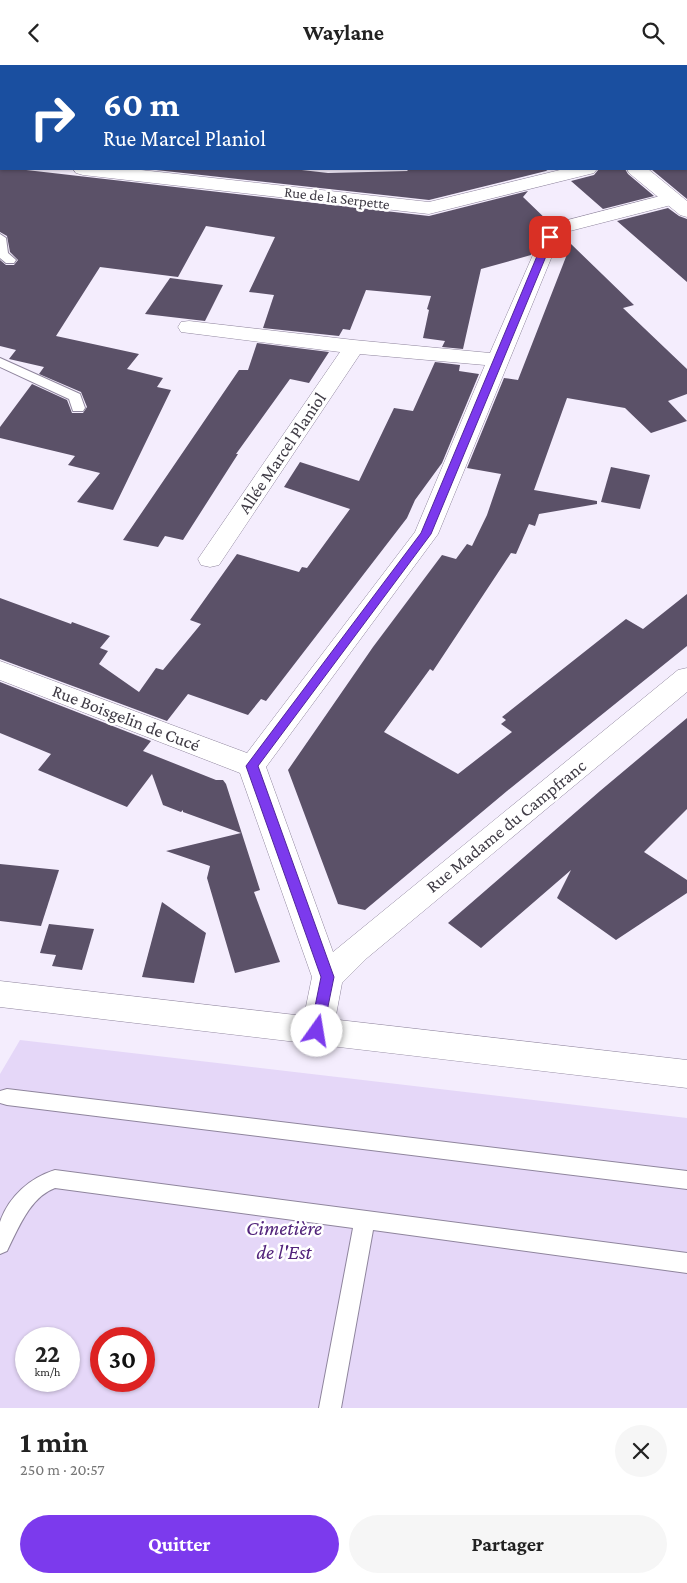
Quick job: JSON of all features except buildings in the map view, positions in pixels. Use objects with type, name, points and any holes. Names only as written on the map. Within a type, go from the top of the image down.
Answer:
[{"type":"street","name":"Rue de la Serpette","points":[[92,170],[429,209],[583,170]]},
{"type":"street","points":[[637,170],[680,205]]},
{"type":"street","points":[[317,1031],[327,977],[252,766],[426,534],[550,237],[563,227],[680,205]]},
{"type":"street","points":[[188,327],[354,347],[500,360]]},
{"type":"street","name":"Allée Marcel Planiol","points":[[210,559],[354,347]]},
{"type":"street","name":"Rue Boisgelin de Cucé","points":[[0,670],[252,766]]},
{"type":"street","name":"Rue Madame du Campfranc","points":[[327,977],[356,949],[687,677]]},
{"type":"street","points":[[0,994],[687,1074]]},
{"type":"lane","points":[[0,238],[2,254],[10,260]]},
{"type":"lane","points":[[0,362],[74,397],[78,409]]},
{"type":"lane","points":[[7,1097],[687,1181]]},
{"type":"lane","points":[[0,1245],[22,1203],[30,1193],[37,1186],[55,1179],[687,1263]]},
{"type":"lane","points":[[330,1408],[365,1220]]},
{"type":"green space","name":"Cimetière de l'Est","points":[[20,1040],[687,1118],[687,1408],[0,1408],[0,1074]]},
{"type":"route","points":[[317,1031],[327,977],[252,766],[426,534],[550,237]]}]
